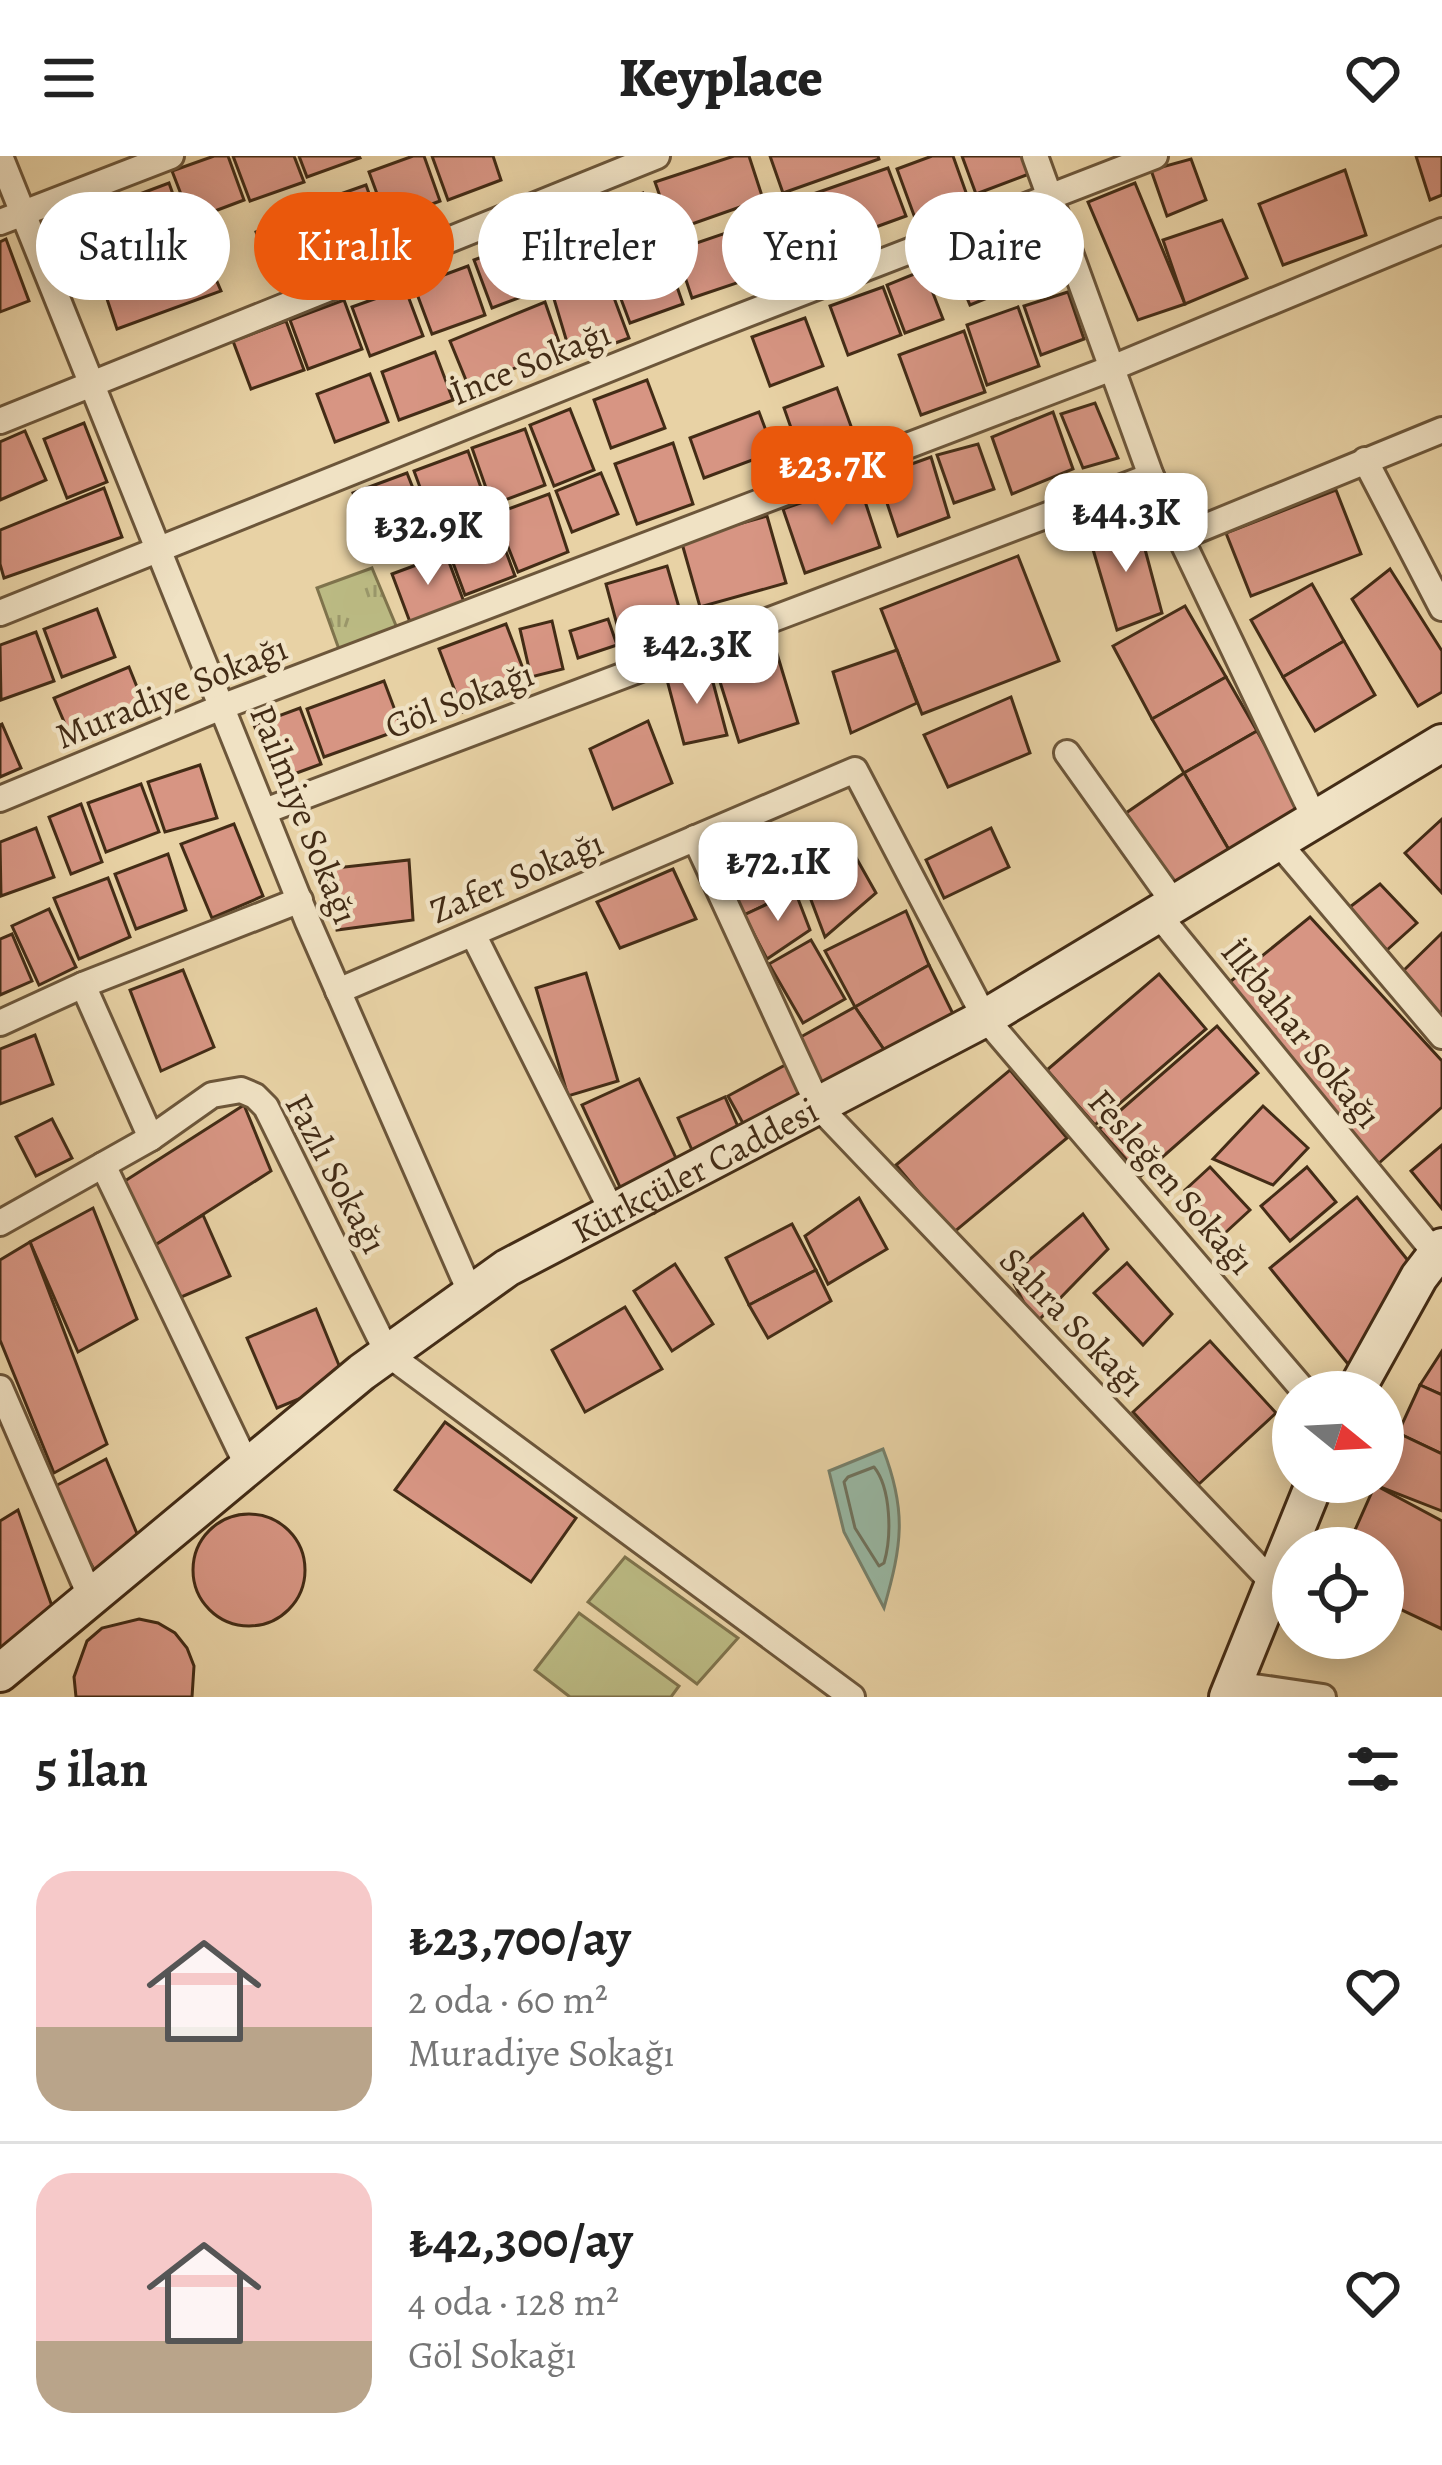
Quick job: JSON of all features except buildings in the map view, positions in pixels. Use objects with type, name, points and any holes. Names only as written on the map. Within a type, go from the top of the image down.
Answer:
[{"type":"main road","name":"Kürkçüler Caddesi","points":[[0,1673],[388,1354],[508,1268],[985,1018],[1442,743]]},
{"type":"main road","points":[[1365,1371],[1439,1251]]},
{"type":"main road","points":[[1231,1690],[1272,1592]]},
{"type":"street","name":"Pailmiye Sokağı","points":[[0,156],[11,218],[92,386],[299,899],[471,1294]]},
{"type":"street","points":[[11,218],[171,156]]},
{"type":"street","points":[[0,421],[657,156]]},
{"type":"street","points":[[1035,156],[1048,192]]},
{"type":"street","name":"İnce Sokağı","points":[[1063,192],[1155,156]]},
{"type":"street","name":"Muradiye Sokağı","points":[[0,799],[224,706],[1112,368],[1442,231]]},
{"type":"street","name":"İnce Sokağı","points":[[0,613],[905,254]]},
{"type":"street","points":[[1084,291],[1150,476],[1314,817]]},
{"type":"street","points":[[1178,538],[1442,430]]},
{"type":"street","points":[[1365,460],[1442,608]]},
{"type":"street","name":"Göl Sokağı","points":[[265,811],[1150,476]]},
{"type":"street","name":"İlkbahar Sokağı","points":[[1066,753],[1165,908],[1439,1251]]},
{"type":"street","name":"Zafer Sokağı","points":[[338,991],[855,770]]},
{"type":"street","name":"Fesleğen Sokağı","points":[[855,770],[985,1018],[1287,1371]]},
{"type":"street","name":"Sahra Sokağı","points":[[695,838],[819,1107],[1272,1582]]},
{"type":"street","points":[[1277,841],[1442,1036]]},
{"type":"street","points":[[0,1023],[299,899]]},
{"type":"street","points":[[473,934],[613,1213]]},
{"type":"street","points":[[83,985],[151,1138]]},
{"type":"street","name":"Fazlı Sokağı","points":[[0,1223],[151,1138],[212,1095],[228,1090],[255,1096],[266,1107],[388,1354]]},
{"type":"street","points":[[103,1165],[248,1467]]},
{"type":"street","points":[[388,1354],[852,1697]]},
{"type":"street","points":[[0,1388],[91,1598]]},
{"type":"street","points":[[1231,1690],[1323,1697]]},
{"type":"green space","points":[[372,568],[397,628],[340,652],[317,588]]},
{"type":"green space","points":[[625,1557],[738,1638],[697,1684],[588,1602]]},
{"type":"green space","points":[[579,1613],[679,1686],[671,1697],[570,1697],[535,1670]]},
{"type":"water","points":[[883,1449],[899,1510],[895,1565],[884,1608],[844,1532],[829,1471]]}]
